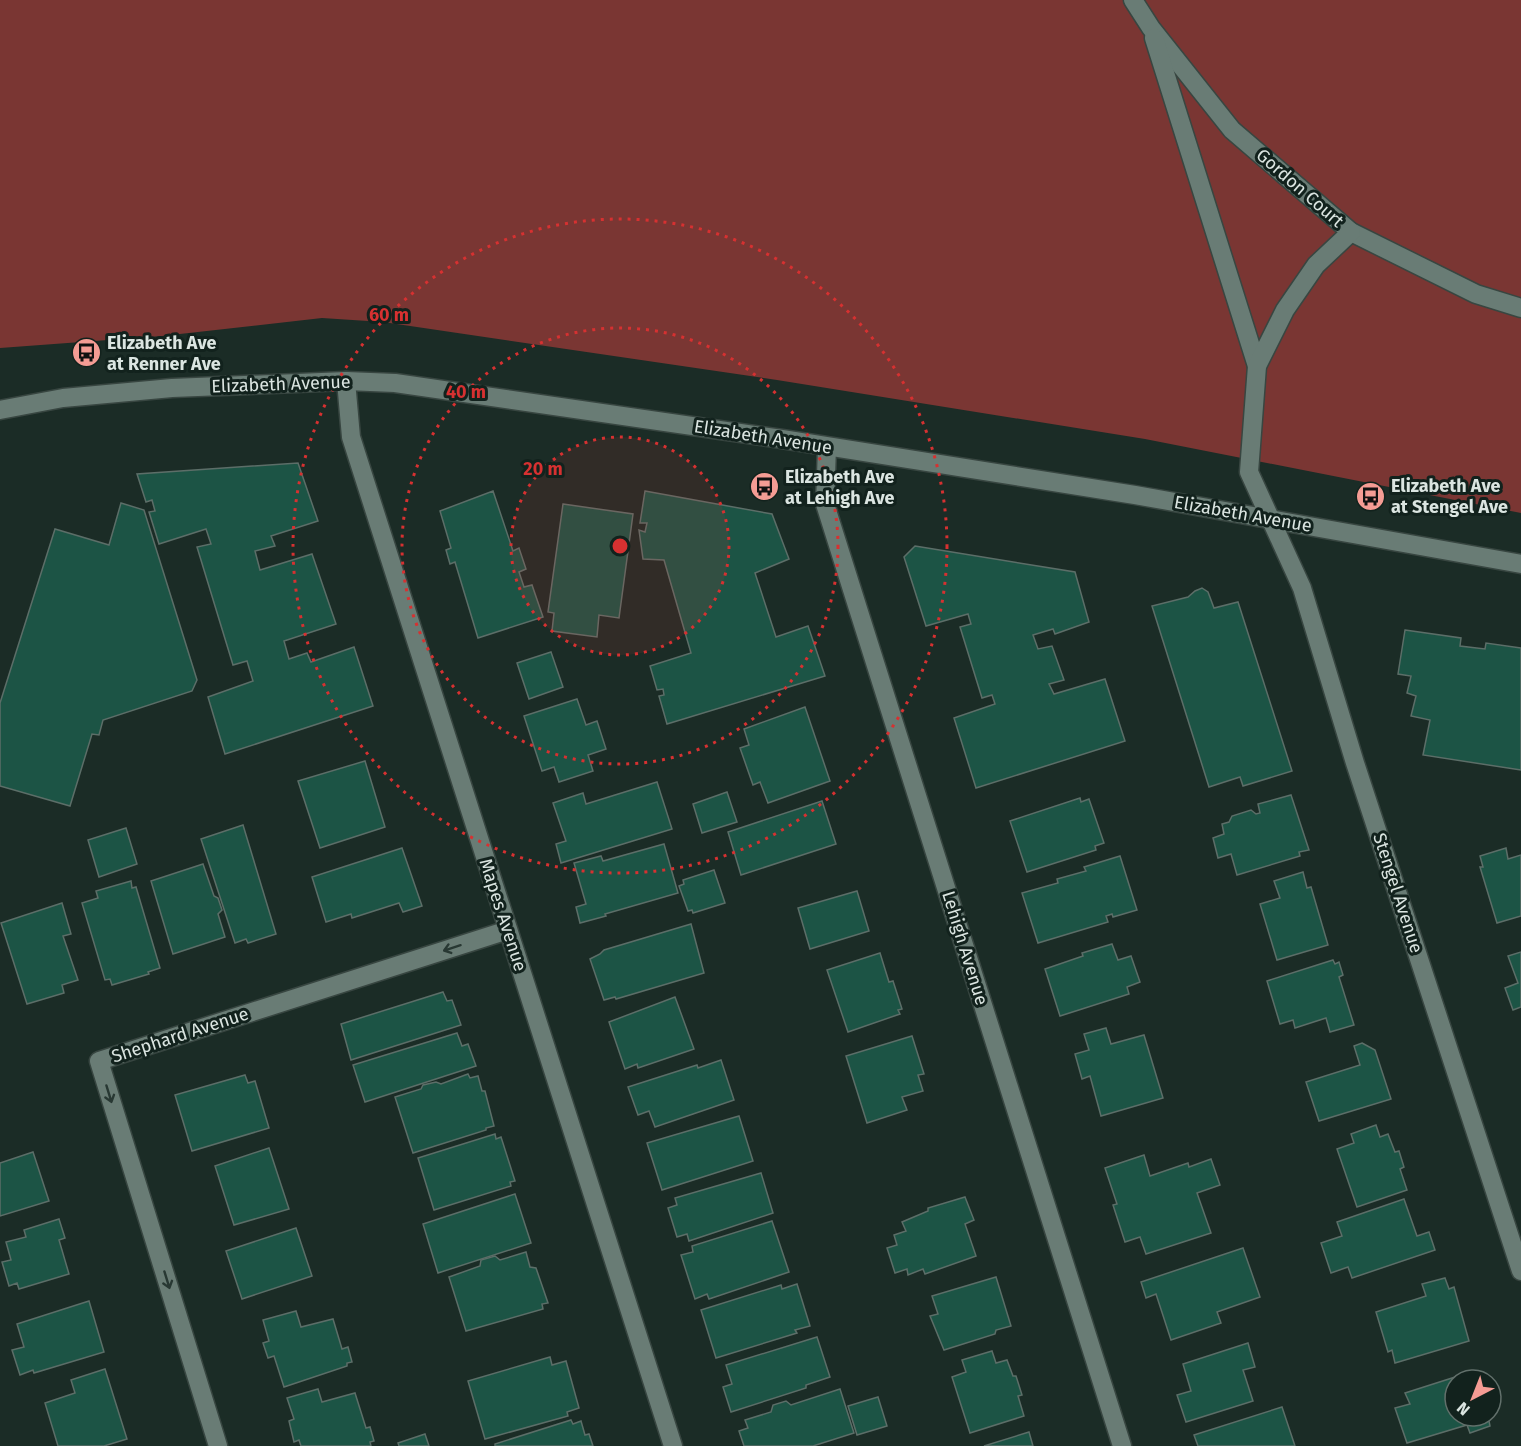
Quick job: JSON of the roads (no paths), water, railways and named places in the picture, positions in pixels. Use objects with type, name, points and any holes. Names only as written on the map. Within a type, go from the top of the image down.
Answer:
[{"type":"street","name":"Gordon Court","points":[[1132,0],[1150,28],[1232,130],[1351,232],[1476,294],[1521,308]]},
{"type":"street","points":[[1150,28],[1257,366]]},
{"type":"street","points":[[1257,366],[1285,310],[1316,265],[1351,232]]},
{"type":"street","name":"Stengel Avenue","points":[[1257,366],[1249,472],[1302,588],[1359,774],[1521,1271]]},
{"type":"street","name":"Elizabeth Avenue","points":[[0,410],[63,398],[172,388],[346,381],[395,383],[827,447],[1270,518],[1521,564]]},
{"type":"street","name":"Mapes Avenue","points":[[346,381],[351,436],[673,1446]]},
{"type":"street","name":"Lehigh Avenue","points":[[827,447],[825,504],[1122,1446]]},
{"type":"street","name":"Shephard Avenue","points":[[218,1446],[99,1060],[508,930]]},
{"type":"place","name":"Elizabeth Ave at Renner Ave","points":[[86,353]]},
{"type":"place","name":"Elizabeth Ave at Lehigh Ave","points":[[764,487]]},
{"type":"place","name":"Elizabeth Ave at Stengel Ave","points":[[1370,496]]}]
